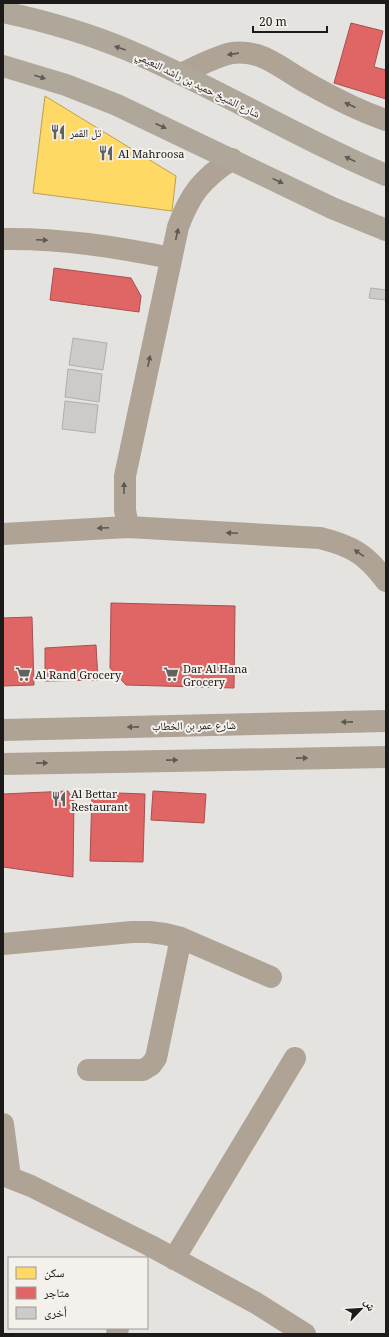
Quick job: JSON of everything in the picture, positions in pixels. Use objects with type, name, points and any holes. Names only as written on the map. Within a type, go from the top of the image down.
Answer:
[{"type":"main road","name":"شارع الشيخ حميد بن راشد النعيمي","points":[[3,12],[52,25],[129,51],[181,74],[324,146],[386,175]]},
{"type":"main road","points":[[3,66],[66,85],[117,105],[332,208],[386,230]]},
{"type":"street","points":[[181,74],[230,54],[245,53],[260,56],[274,62],[307,83],[342,101],[386,120]]},
{"type":"street","points":[[128,527],[125,510],[125,476],[171,258],[182,216],[192,195],[204,181],[217,169],[232,159]]},
{"type":"street","points":[[3,239],[67,242],[120,248],[171,258]]},
{"type":"street","points":[[3,534],[128,527],[320,538],[340,543],[359,552],[375,566],[386,581]]},
{"type":"street","name":"شارع عمر بن الخطاب","points":[[3,730],[386,721]]},
{"type":"street","points":[[3,764],[386,756]]},
{"type":"street","points":[[3,944],[132,932],[149,932],[181,938],[270,977]]},
{"type":"street","points":[[88,1070],[143,1070],[151,1065],[156,1058],[181,938]]},
{"type":"street","points":[[174,1259],[295,1058]]},
{"type":"street","points":[[3,1124],[7,1176],[31,1186],[144,1252],[174,1259],[256,1303],[305,1334]]},
{"type":"building: سكن","points":[[45,96],[176,176],[172,211],[33,193]]},
{"type":"building: متاجر","points":[[351,23],[383,31],[374,67],[386,70],[386,99],[334,83]]},
{"type":"building: متاجر","points":[[54,268],[131,278],[141,296],[139,312],[50,300]]},
{"type":"building: متاجر","points":[[111,603],[235,606],[234,688],[126,685],[110,668]]},
{"type":"building: متاجر","points":[[32,617],[34,685],[3,686],[3,618]]},
{"type":"building: متاجر","points":[[96,645],[98,680],[45,681],[45,648]]},
{"type":"building: متاجر","points":[[68,791],[74,801],[73,877],[3,867],[3,794]]},
{"type":"building: متاجر","points":[[153,791],[206,794],[204,823],[151,820]]},
{"type":"building: متاجر","points":[[92,792],[145,794],[143,862],[90,861]]},
{"type":"building: أخرى","points":[[371,288],[386,290],[386,300],[369,298]]},
{"type":"building: أخرى","points":[[73,338],[107,343],[103,370],[69,365]]},
{"type":"building: أخرى","points":[[68,369],[102,374],[99,402],[65,397]]},
{"type":"building: أخرى","points":[[65,401],[98,405],[95,433],[62,429]]},
{"type":"place","name":"تل القمر","points":[[58,132]]},
{"type":"place","name":"Al Mahroosa","points":[[106,153]]},
{"type":"place","name":"Al Rand Grocery","points":[[23,674]]},
{"type":"place","name":"Dar Al Hana Grocery","points":[[171,674]]},
{"type":"place","name":"Al Bettar Restaurant","points":[[59,799]]}]
